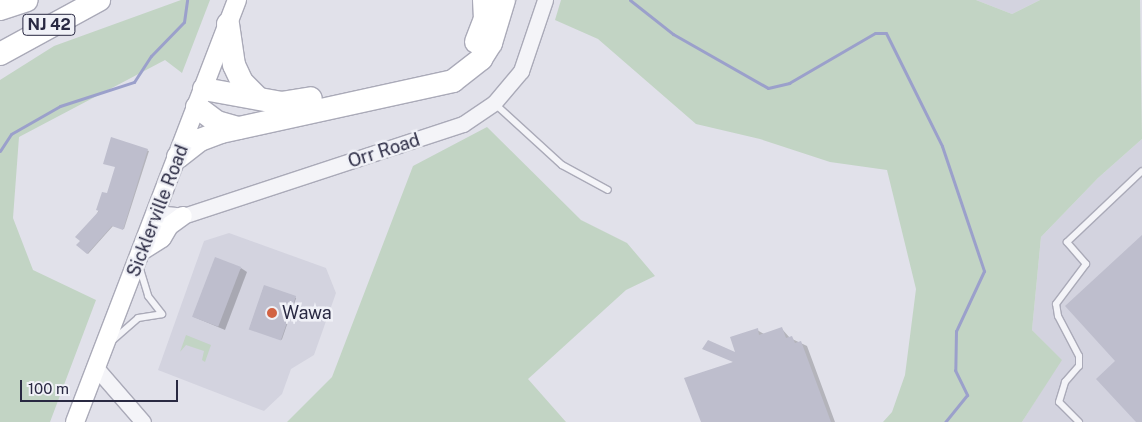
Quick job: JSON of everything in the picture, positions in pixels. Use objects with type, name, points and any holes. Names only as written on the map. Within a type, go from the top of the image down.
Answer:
[{"type":"highway","points":[[0,9],[27,0]]},
{"type":"highway","name":"NJ 42","points":[[0,54],[99,0]]},
{"type":"highway","points":[[200,98],[258,98],[292,102],[430,74],[453,66],[463,60],[480,37],[485,19],[484,0]]},
{"type":"highway","points":[[178,156],[210,135],[453,81],[481,60],[491,43],[504,0]]},
{"type":"highway","points":[[228,24],[234,65],[242,82],[258,98]]},
{"type":"highway","points":[[200,98],[217,122],[238,128]]},
{"type":"main road","name":"Sicklerville Road","points":[[75,422],[238,0]]},
{"type":"main road","points":[[141,255],[162,238],[169,226],[183,216]]},
{"type":"street","name":"Orr Road","points":[[156,212],[183,216],[464,124],[494,103],[521,71],[545,0]]},
{"type":"street","points":[[97,369],[143,422]]},
{"type":"lane","points":[[494,103],[562,165],[608,190]]},
{"type":"lane","points":[[1079,422],[1059,402],[1065,382],[1079,366],[1079,356],[1058,316],[1056,304],[1086,264],[1067,242],[1142,171]]},
{"type":"lane","points":[[104,350],[138,318],[162,314],[148,296],[141,255]]},
{"type":"shaded area","points":[[976,0],[1040,0],[1012,14]]},
{"type":"shaded area","points":[[1142,139],[1142,422],[1022,422],[1061,360],[1032,330],[1041,237],[1098,178]]},
{"type":"shaded area","name":"Wawa","points":[[229,233],[326,268],[336,293],[314,355],[291,369],[282,394],[264,411],[158,370],[204,241]]},
{"type":"green space","points":[[181,0],[210,0],[182,73],[165,60],[19,137],[13,218],[33,270],[96,300],[50,422],[0,422],[0,80],[54,46]]},
{"type":"green space","points":[[561,0],[976,0],[1012,14],[1040,0],[1140,0],[1142,139],[1098,178],[1041,237],[1032,330],[1062,360],[1022,422],[883,422],[892,412],[905,375],[916,289],[887,170],[830,162],[760,139],[696,124],[598,39],[555,20]]},
{"type":"green space","points":[[487,127],[581,220],[627,243],[655,276],[626,290],[528,379],[566,422],[287,422],[332,377],[413,166]]},
{"type":"green space","points":[[186,335],[211,345],[205,362],[202,360],[204,351],[186,345],[180,352]]},
{"type":"building","points":[[111,137],[148,149],[123,230],[112,226],[87,254],[76,245],[80,241],[75,237],[99,211],[96,210],[102,192],[107,193],[115,167],[103,164]]},
{"type":"building","points":[[1142,235],[1142,422],[1136,422],[1096,379],[1115,361],[1065,306]]},
{"type":"building","name":"Wawa","points":[[215,257],[241,267],[218,327],[192,317]]},
{"type":"building","name":"Wawa","points":[[264,285],[296,296],[281,341],[249,329]]},
{"type":"building","points":[[782,327],[786,338],[792,336],[795,343],[801,341],[831,422],[701,422],[684,378],[733,362],[702,349],[708,340],[735,352],[730,337],[758,328],[759,335]]},
{"type":"waterway","points":[[0,151],[11,134],[60,106],[134,82],[151,56],[184,22],[187,0]]},
{"type":"waterway","points":[[630,0],[673,34],[768,88],[789,83],[875,33],[886,33],[942,146],[984,271],[956,331],[955,370],[967,395],[945,422]]},
{"type":"place","name":"Wawa","points":[[272,313]]}]
